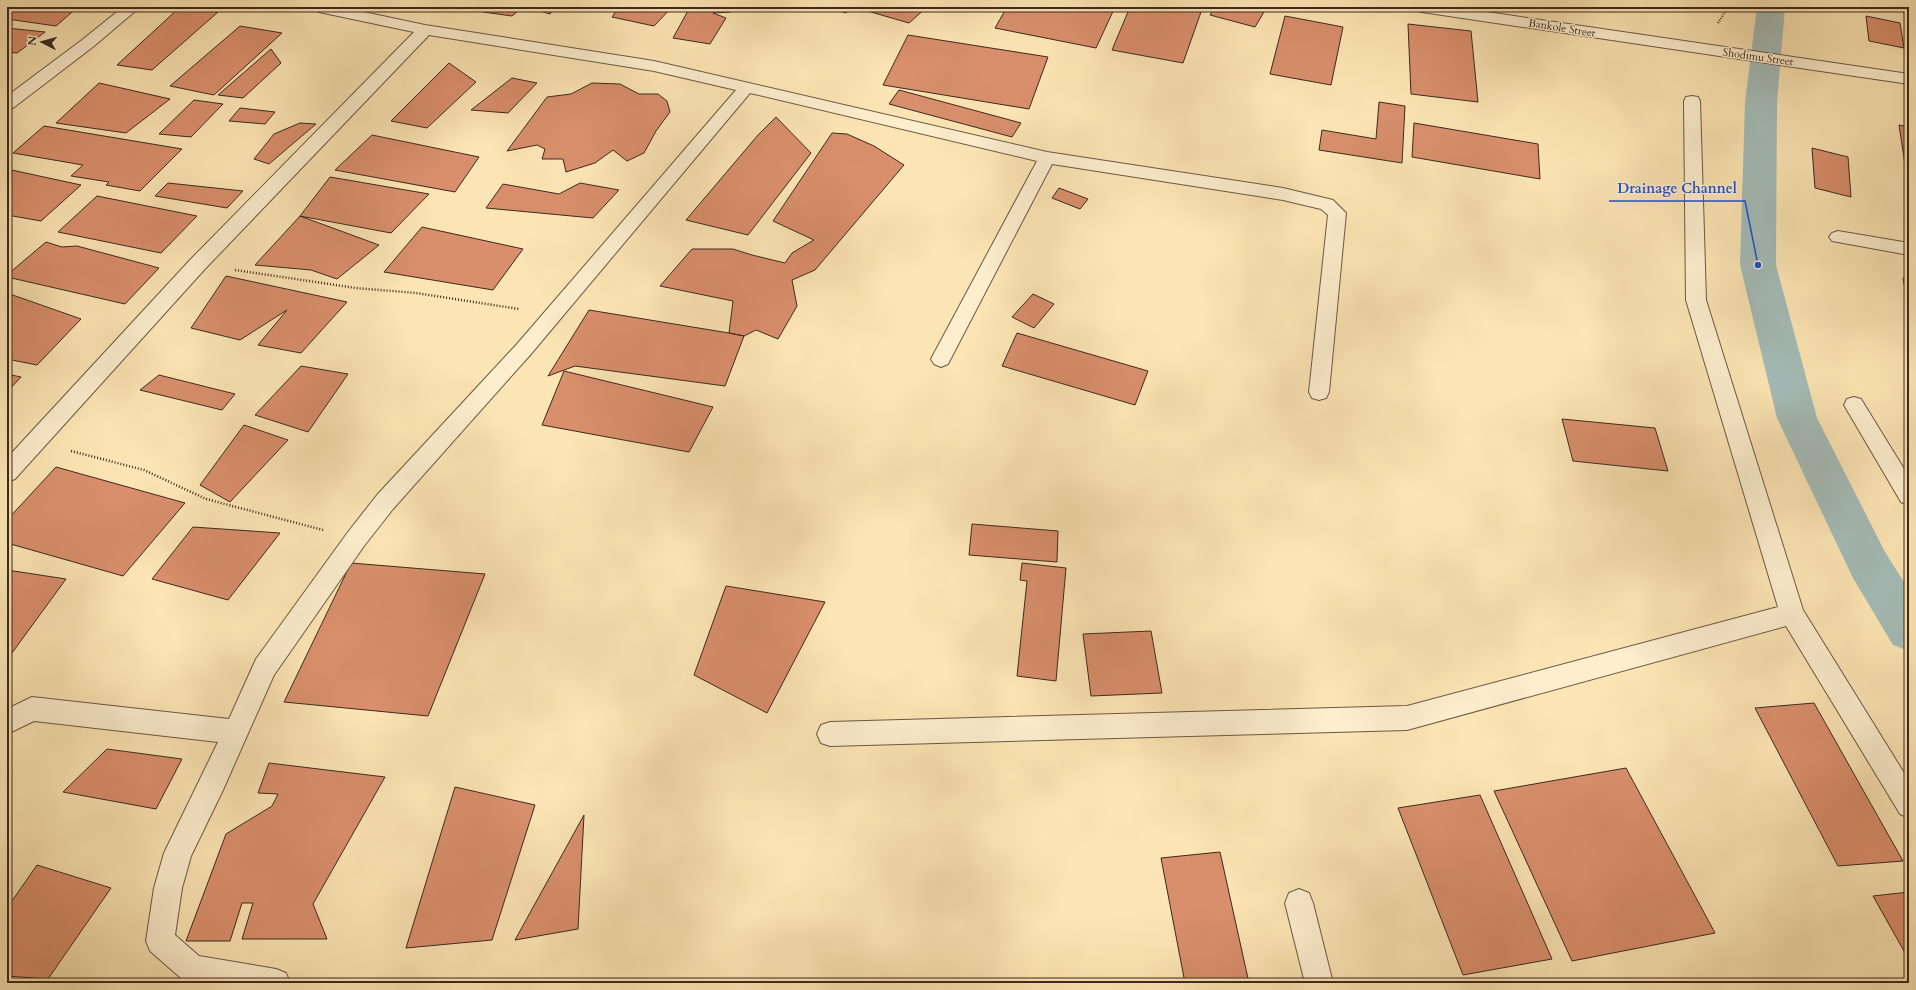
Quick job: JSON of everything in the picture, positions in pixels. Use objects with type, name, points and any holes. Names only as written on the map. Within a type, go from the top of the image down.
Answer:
[{"type":"street","points":[[7,104],[88,43],[132,7]]},
{"type":"street","points":[[319,7],[425,30],[654,66],[1046,158],[1283,194],[1327,204],[1337,213],[1319,392]]},
{"type":"street","name":"Bankole Street","points":[[1422,7],[1606,36]]},
{"type":"street","points":[[7,473],[197,265],[425,30]]},
{"type":"street","name":"Shodimu Street","points":[[1606,36],[1909,79]]},
{"type":"street","points":[[276,983],[192,969],[160,941],[168,888],[178,853],[214,781],[265,667],[356,539],[385,502],[524,348],[666,184],[746,88]]},
{"type":"street","points":[[1692,102],[1696,300],[1792,614],[1909,805]]},
{"type":"street","points":[[941,359],[1046,158]]},
{"type":"street","points":[[1838,236],[1909,250]]},
{"type":"street","points":[[1854,405],[1909,496]]},
{"type":"street","points":[[830,734],[1408,718],[1792,614]]},
{"type":"street","points":[[7,722],[32,709],[236,732]]},
{"type":"street","points":[[1299,903],[1319,983]]},
{"type":"path","points":[[197,265],[356,288],[377,288],[436,296],[506,309],[533,309],[524,348]]},
{"type":"path","points":[[36,441],[144,470],[206,499],[356,539]]},
{"type":"building","points":[[7,7],[78,7],[56,26],[7,19]]},
{"type":"building","points":[[180,7],[218,12],[152,70],[117,65]]},
{"type":"building","points":[[488,7],[523,7],[512,16],[483,12]]},
{"type":"building","points":[[537,7],[555,7],[550,14],[537,10]]},
{"type":"building","points":[[619,7],[672,7],[654,26],[612,17]]},
{"type":"building","points":[[690,7],[735,7],[731,12],[713,13],[726,18],[710,44],[673,38]]},
{"type":"building","points":[[828,7],[851,7],[846,13]]},
{"type":"building","points":[[872,7],[927,7],[909,23],[864,10]]},
{"type":"building","points":[[1007,7],[1115,7],[1096,48],[995,28]]},
{"type":"building","points":[[1130,7],[1172,7],[1201,12],[1183,63],[1112,50]]},
{"type":"building","points":[[1215,7],[1267,7],[1255,27],[1210,15]]},
{"type":"building","points":[[1903,10],[1909,11],[1909,29]]},
{"type":"building","points":[[1285,16],[1343,27],[1331,85],[1270,74]]},
{"type":"building","points":[[1866,16],[1900,23],[1904,48],[1869,41]]},
{"type":"building","points":[[1408,24],[1471,31],[1478,102],[1411,94]]},
{"type":"building","points":[[240,26],[282,33],[214,95],[170,86]]},
{"type":"building","points":[[7,28],[45,32],[17,53],[7,52]]},
{"type":"building","points":[[908,35],[1048,57],[1029,109],[883,85]]},
{"type":"building","points":[[271,49],[281,63],[243,98],[218,95]]},
{"type":"building","points":[[449,63],[476,82],[427,128],[391,121]]},
{"type":"building","points":[[512,78],[537,83],[508,113],[471,110]]},
{"type":"building","points":[[99,83],[170,99],[126,133],[56,123]]},
{"type":"building","points":[[592,83],[620,84],[639,94],[658,94],[667,101],[670,112],[656,131],[644,153],[627,161],[613,150],[595,163],[566,172],[563,159],[542,159],[545,149],[537,145],[507,151],[547,97],[571,94]]},
{"type":"building","points":[[899,90],[1021,123],[1012,137],[889,104]]},
{"type":"building","points":[[194,100],[223,104],[191,137],[159,134]]},
{"type":"building","points":[[1379,102],[1405,106],[1402,163],[1319,150],[1322,130],[1376,139]]},
{"type":"building","points":[[240,108],[275,112],[265,124],[229,121]]},
{"type":"building","points":[[776,117],[811,153],[748,235],[686,220],[758,135]]},
{"type":"building","points":[[300,123],[316,124],[269,164],[254,159],[274,134]]},
{"type":"building","points":[[1414,123],[1538,144],[1540,179],[1412,157]]},
{"type":"building","points":[[1899,125],[1909,127],[1909,172],[1906,171]]},
{"type":"building","points":[[44,126],[182,149],[140,191],[106,185],[109,182],[71,176],[83,165],[13,153]]},
{"type":"building","points":[[832,133],[847,134],[874,146],[904,165],[815,270],[792,280],[797,306],[778,339],[756,330],[744,336],[729,333],[733,301],[660,286],[692,249],[733,249],[785,263],[792,253],[814,240],[773,221]]},
{"type":"building","points":[[372,135],[479,157],[455,192],[335,170]]},
{"type":"building","points":[[1812,148],[1848,157],[1851,197],[1815,188]]},
{"type":"building","points":[[7,169],[81,185],[41,221],[7,215]]},
{"type":"building","points":[[330,177],[429,194],[391,233],[300,216]]},
{"type":"building","points":[[168,183],[243,191],[227,208],[155,196]]},
{"type":"building","points":[[580,183],[619,190],[593,218],[486,208],[503,184],[559,194]]},
{"type":"building","points":[[1059,188],[1088,199],[1080,209],[1052,198]]},
{"type":"building","points":[[97,196],[197,216],[161,253],[58,232]]},
{"type":"building","points":[[300,216],[379,245],[337,279],[311,270],[255,265]]},
{"type":"building","points":[[422,227],[523,249],[493,290],[384,272]]},
{"type":"building","points":[[46,242],[62,247],[77,246],[159,268],[125,304],[7,277],[7,275]]},
{"type":"building","points":[[226,276],[347,302],[301,353],[258,345],[287,310],[240,340],[191,328]]},
{"type":"building","points":[[1903,278],[1909,279],[1909,310]]},
{"type":"building","points":[[7,293],[81,319],[37,365],[7,359]]},
{"type":"building","points":[[1033,294],[1054,304],[1034,328],[1012,317]]},
{"type":"building","points":[[589,310],[744,336],[725,386],[575,366],[548,376]]},
{"type":"building","points":[[1017,333],[1148,371],[1135,405],[1002,366]]},
{"type":"building","points":[[301,366],[348,374],[308,432],[255,415]]},
{"type":"building","points":[[564,371],[713,407],[689,452],[542,425]]},
{"type":"building","points":[[7,374],[21,377],[7,392]]},
{"type":"building","points":[[159,375],[235,394],[222,410],[140,390]]},
{"type":"building","points":[[1562,419],[1655,428],[1668,471],[1573,461]]},
{"type":"building","points":[[244,425],[288,440],[230,502],[200,485]]},
{"type":"building","points":[[56,467],[185,503],[123,576],[7,543],[7,520]]},
{"type":"building","points":[[972,524],[1058,531],[1057,562],[969,555]]},
{"type":"building","points":[[193,527],[280,533],[228,600],[152,579]]},
{"type":"building","points":[[351,563],[485,574],[428,716],[284,702]]},
{"type":"building","points":[[1022,563],[1066,568],[1056,681],[1017,676],[1027,581],[1020,580]]},
{"type":"building","points":[[7,570],[66,579],[12,653],[7,653]]},
{"type":"building","points":[[726,586],[825,602],[767,713],[694,675]]},
{"type":"building","points":[[1151,631],[1162,693],[1091,696],[1083,634]]},
{"type":"building","points":[[1814,703],[1903,861],[1838,866],[1755,708]]},
{"type":"building","points":[[107,749],[182,759],[156,809],[63,792]]},
{"type":"building","points":[[269,763],[385,777],[313,904],[327,939],[242,939],[253,903],[242,903],[230,941],[186,941],[226,834],[272,806],[278,794],[258,793]]},
{"type":"building","points":[[1626,768],[1715,933],[1572,961],[1494,791]]},
{"type":"building","points":[[455,787],[535,805],[492,940],[406,948]]},
{"type":"building","points":[[1480,795],[1552,959],[1463,975],[1398,808]]},
{"type":"building","points":[[584,815],[578,929],[515,940]]},
{"type":"building","points":[[1220,852],[1249,983],[1185,983],[1161,858]]},
{"type":"building","points":[[37,865],[111,888],[48,979],[7,976],[7,908]]},
{"type":"building","points":[[1909,892],[1909,960],[1873,896]]},
{"type":"waterway","points":[[1771,7],[1761,102],[1758,265],[1797,418],[1869,565],[1909,630]]},
{"type":"place","name":"Drainage Channel","points":[[1758,265]]}]
